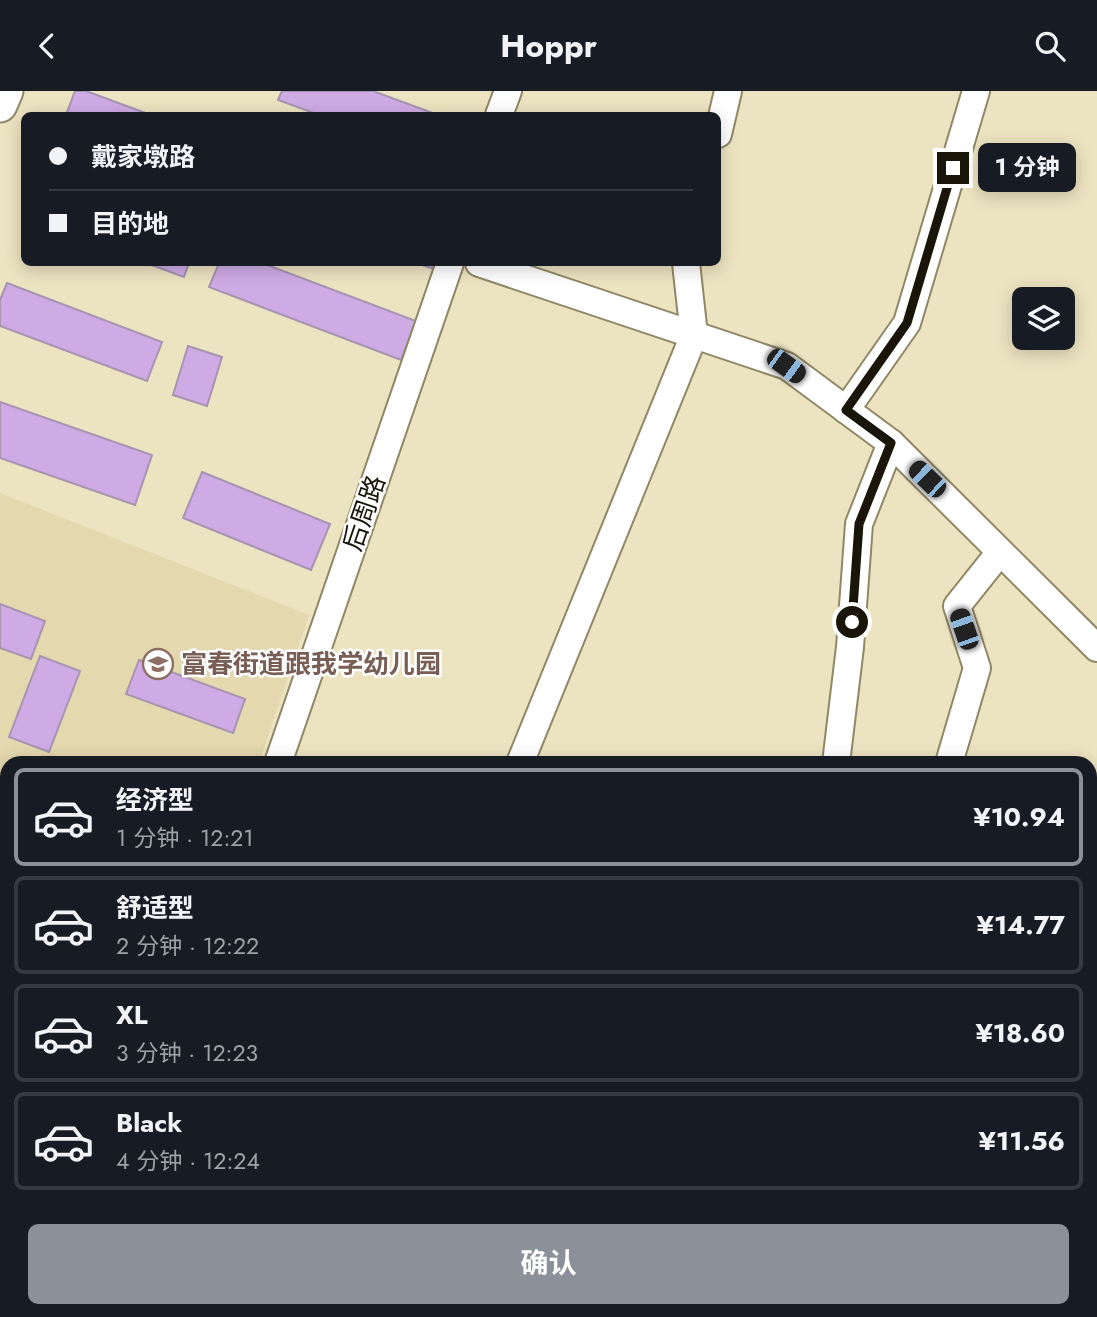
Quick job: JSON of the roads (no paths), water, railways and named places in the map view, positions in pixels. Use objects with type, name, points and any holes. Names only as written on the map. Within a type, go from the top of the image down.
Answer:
[{"type":"street","points":[[0,106],[5,91]]},
{"type":"street","points":[[500,112],[508,91]]},
{"type":"street","points":[[721,121],[728,91]]},
{"type":"street","points":[[846,410],[907,323],[976,91]]},
{"type":"street","name":"后周路","points":[[280,756],[449,266]]},
{"type":"street","points":[[488,266],[786,366],[891,443],[1097,648]]},
{"type":"street","points":[[523,756],[694,335],[686,266]]},
{"type":"street","points":[[837,756],[850,647],[859,524],[891,443]]},
{"type":"street","points":[[951,756],[977,668],[957,606],[1000,552]]},
{"type":"place","name":"富春街道跟我学幼儿园","points":[[158,664]]}]
